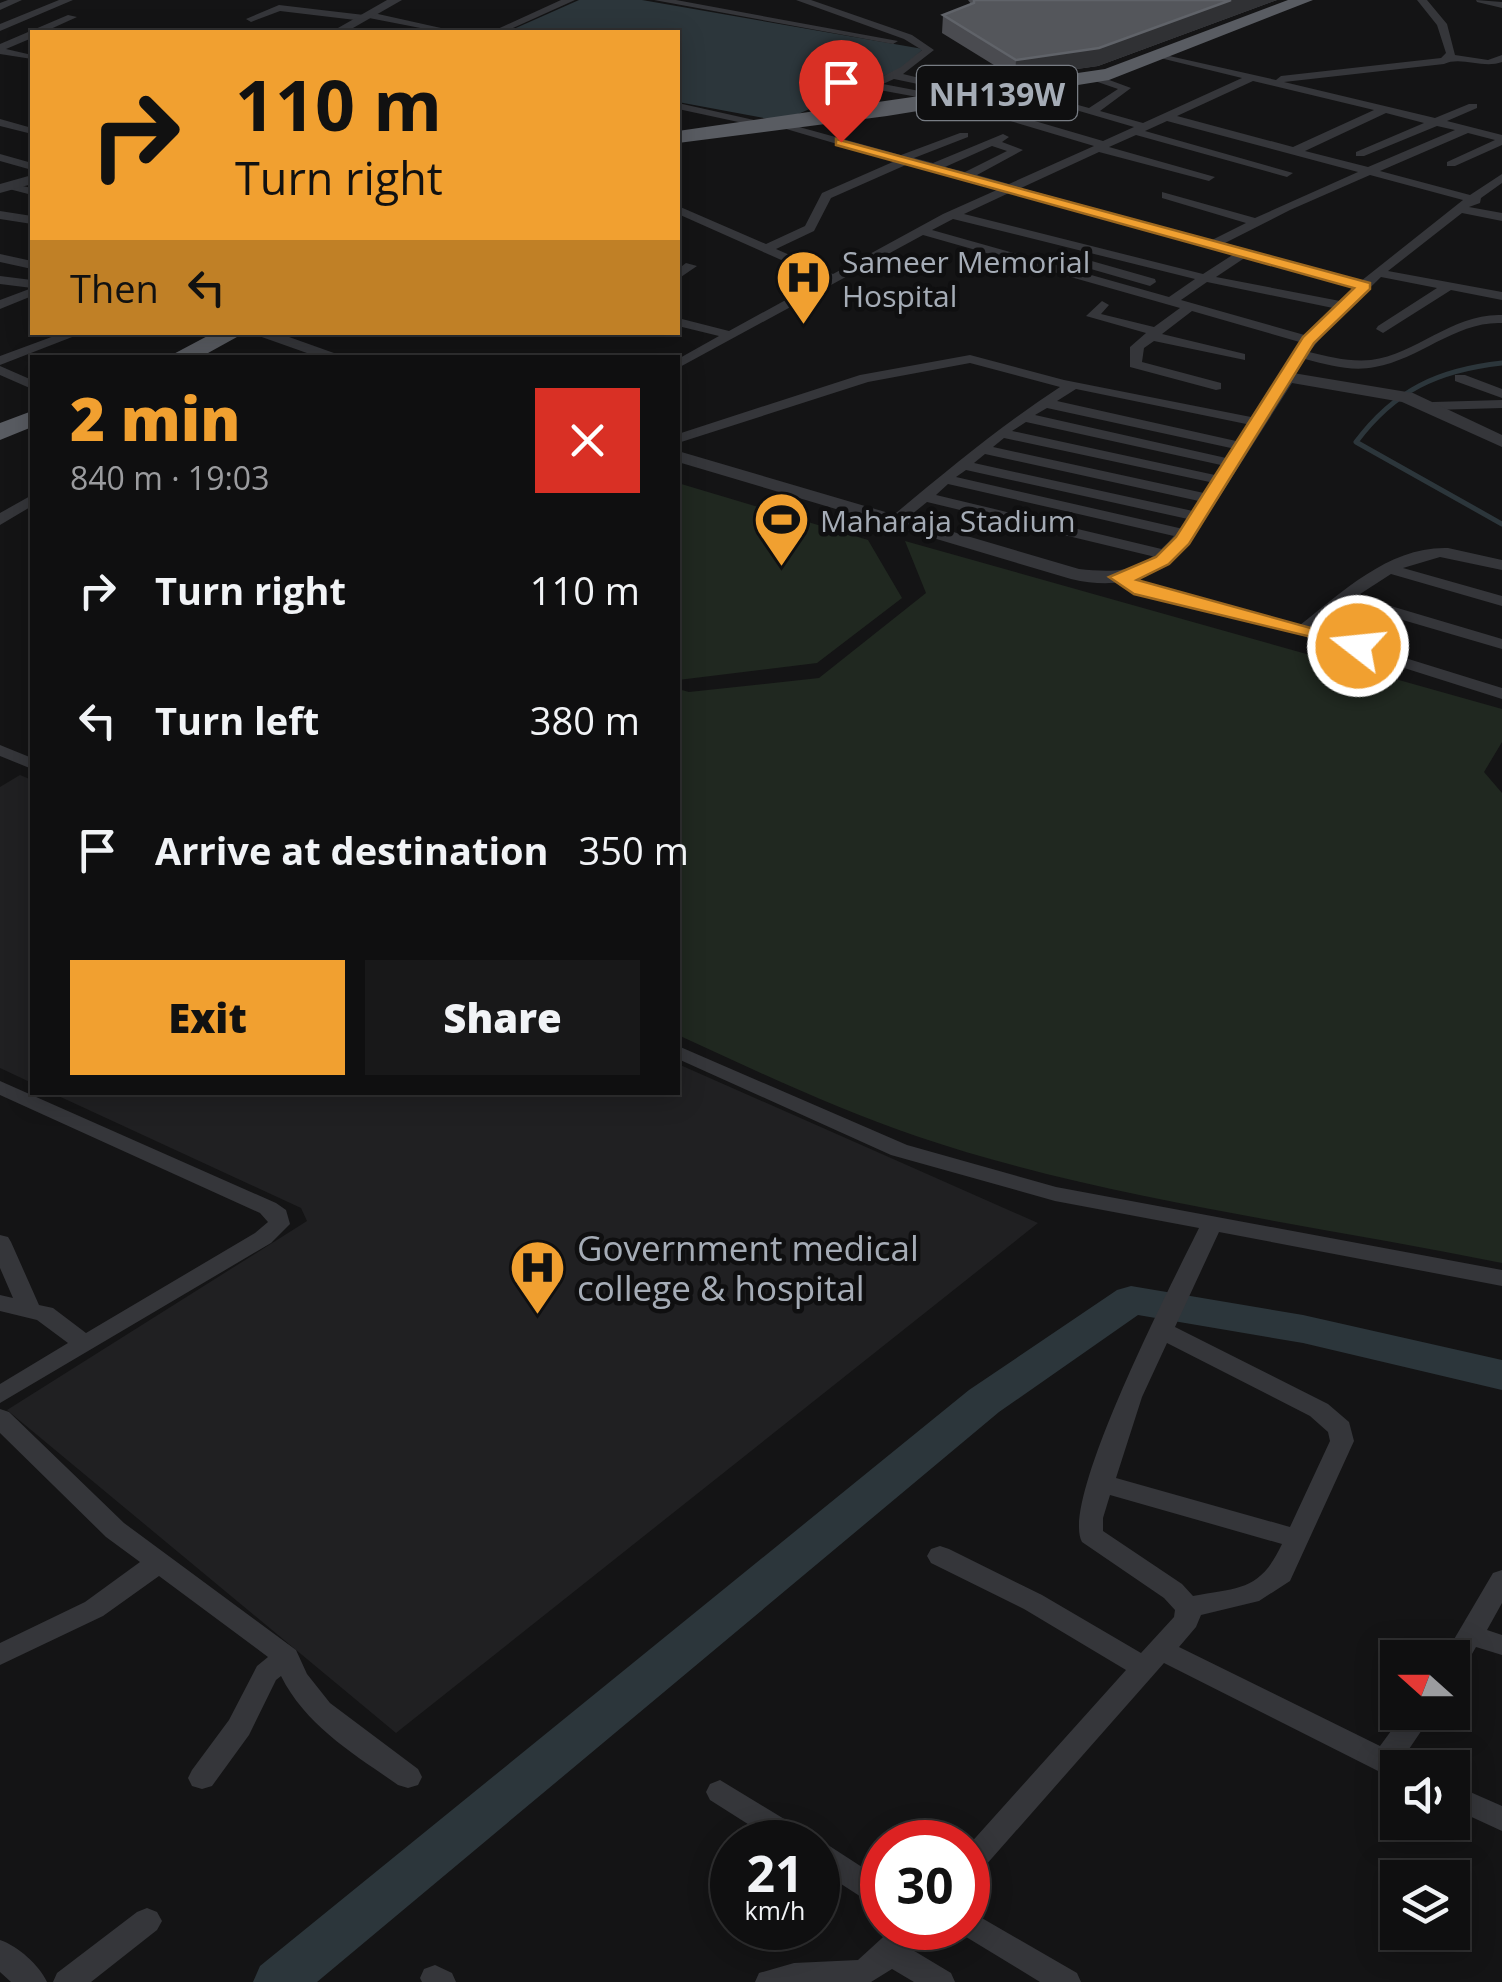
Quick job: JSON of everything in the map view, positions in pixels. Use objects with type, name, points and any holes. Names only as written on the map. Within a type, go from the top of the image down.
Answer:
[{"type":"highway","name":"NH139W","points":[[680,137],[784,125],[1094,77],[1160,56],[1304,0]]},
{"type":"highway","points":[[185,355],[228,335]]},
{"type":"highway","points":[[0,432],[30,419]]},
{"type":"street","points":[[0,7],[17,0]]},
{"type":"street","points":[[0,28],[68,0]]},
{"type":"street","points":[[341,30],[396,0]]},
{"type":"street","points":[[501,30],[570,0]]},
{"type":"street","points":[[659,0],[927,47]]},
{"type":"street","points":[[800,0],[927,47]]},
{"type":"street","points":[[1422,0],[1442,24],[1449,57]]},
{"type":"street","points":[[1481,0],[1502,5]]},
{"type":"street","points":[[252,19],[279,8],[442,30]]},
{"type":"street","points":[[41,30],[72,17]]},
{"type":"street","points":[[0,49],[30,35]]},
{"type":"street","points":[[784,125],[926,56],[927,47]]},
{"type":"street","points":[[0,49],[28,57]]},
{"type":"street","points":[[1160,56],[1502,140]]},
{"type":"street","points":[[680,363],[970,206],[1258,79],[1428,65],[1449,57],[1489,63],[1502,58]]},
{"type":"street","points":[[891,75],[982,95]]},
{"type":"street","points":[[1091,112],[1126,88],[1094,77]]},
{"type":"street","points":[[870,84],[949,100],[1209,177]]},
{"type":"street","points":[[1012,90],[1287,172]]},
{"type":"street","points":[[680,106],[784,125],[1364,286]]},
{"type":"street","points":[[1360,154],[1440,123],[1472,106]]},
{"type":"street","points":[[1295,151],[1384,110]]},
{"type":"street","points":[[1167,116],[1476,200]]},
{"type":"street","points":[[0,122],[30,130]]},
{"type":"street","points":[[1143,127],[1352,177]]},
{"type":"street","points":[[1212,245],[1367,170],[1466,130]]},
{"type":"street","points":[[766,250],[810,228],[826,196],[964,134]]},
{"type":"street","points":[[932,168],[1008,136]]},
{"type":"street","points":[[1451,164],[1502,140]]},
{"type":"street","points":[[964,177],[1017,150],[992,142]]},
{"type":"street","points":[[0,157],[30,167]]},
{"type":"street","points":[[680,457],[1078,575],[1136,575],[1168,554],[1192,525],[1308,340],[1364,286],[1502,178]]},
{"type":"street","points":[[1186,189],[1274,213]]},
{"type":"street","points":[[1166,195],[1256,222]]},
{"type":"street","points":[[970,206],[1142,254]]},
{"type":"street","points":[[1462,209],[1502,217]]},
{"type":"street","points":[[680,211],[834,279]]},
{"type":"street","points":[[953,215],[1202,278],[1344,306]]},
{"type":"street","points":[[4,219],[30,220]]},
{"type":"street","points":[[938,222],[1150,282]]},
{"type":"street","points":[[922,231],[1028,258],[1134,294],[1308,340]]},
{"type":"street","points":[[1028,258],[1060,242]]},
{"type":"street","points":[[1168,302],[1243,254]]},
{"type":"street","points":[[0,258],[30,265]]},
{"type":"street","points":[[680,274],[692,266]]},
{"type":"street","points":[[1134,294],[1168,270]]},
{"type":"street","points":[[1382,273],[1502,296]]},
{"type":"street","points":[[0,280],[30,284]]},
{"type":"street","points":[[1382,329],[1448,286]]},
{"type":"street","points":[[0,305],[30,293]]},
{"type":"street","points":[[1102,305],[1093,316],[1240,357]]},
{"type":"street","points":[[1188,308],[1135,350],[1137,366],[1216,386]]},
{"type":"street","points":[[1298,354],[1354,365],[1378,362],[1422,348],[1482,317],[1502,318]]},
{"type":"street","points":[[680,322],[730,335]]},
{"type":"street","points":[[0,360],[71,335]]},
{"type":"street","points":[[266,335],[330,355]]},
{"type":"street","points":[[680,438],[865,378],[952,359],[970,359],[1256,422]]},
{"type":"street","points":[[0,370],[30,384]]},
{"type":"street","points":[[1287,378],[1397,395],[1433,406],[1502,442]]},
{"type":"street","points":[[1460,378],[1502,394]]},
{"type":"street","points":[[895,520],[1001,433],[1070,389],[1068,383]]},
{"type":"street","points":[[1045,403],[1230,463]]},
{"type":"street","points":[[1433,406],[1502,404]]},
{"type":"street","points":[[1023,417],[1230,463]]},
{"type":"street","points":[[1001,433],[1230,463]]},
{"type":"street","points":[[983,449],[1208,498]]},
{"type":"street","points":[[964,466],[1192,525]]},
{"type":"street","points":[[944,479],[1192,525]]},
{"type":"street","points":[[922,496],[1168,554]]},
{"type":"street","points":[[0,520],[30,501]]},
{"type":"street","points":[[1303,630],[1391,569],[1442,552],[1502,565]]},
{"type":"street","points":[[1391,569],[1502,602]]},
{"type":"street","points":[[1118,577],[1155,594],[1303,630],[1502,694]]},
{"type":"street","points":[[1345,598],[1502,644]]},
{"type":"street","points":[[0,750],[30,763]]},
{"type":"street","points":[[680,1053],[899,1150],[1055,1194],[1502,1278]]},
{"type":"street","points":[[0,1395],[264,1238],[279,1224],[278,1214],[2,1092]]},
{"type":"street","points":[[1163,1324],[1319,1410],[1340,1428],[1342,1441],[1336,1458],[1297,1539],[1271,1585],[1252,1594],[1188,1607],[1092,1536],[1090,1518],[1130,1397],[1163,1324],[1212,1224]]},
{"type":"street","points":[[0,1242],[28,1306]]},
{"type":"street","points":[[0,1304],[28,1306],[84,1342]]},
{"type":"street","points":[[0,1418],[115,1530],[287,1657],[298,1691],[408,1778]]},
{"type":"street","points":[[1101,1482],[1297,1539]]},
{"type":"street","points":[[940,1556],[1154,1660],[1380,1759]]},
{"type":"street","points":[[0,1655],[94,1609],[156,1564]]},
{"type":"street","points":[[1467,1640],[1502,1580]]},
{"type":"street","points":[[990,1842],[1154,1660],[1187,1620],[1188,1607]]},
{"type":"street","points":[[1470,1635],[1502,1645]]},
{"type":"street","points":[[202,1778],[239,1727],[266,1673],[287,1657]]},
{"type":"street","points":[[720,1792],[765,1820]]},
{"type":"street","points":[[1470,1804],[1502,1820]]},
{"type":"street","points":[[68,1982],[147,1921]]},
{"type":"street","points":[[990,1936],[1066,1982]]},
{"type":"street","points":[[770,1982],[798,1974],[848,1979],[867,1971],[889,1952],[940,1982]]},
{"type":"street","points":[[0,1953],[32,1982]]},
{"type":"shaded area","points":[[579,0],[642,0],[923,49],[904,67],[796,115],[769,119],[680,102],[680,30],[512,30]]},
{"type":"shaded area","name":"Maharaja Stadium","points":[[680,484],[868,540],[902,598],[817,663],[680,680]]},
{"type":"shaded area","points":[[905,541],[1502,709],[1502,742],[1484,772],[1502,793],[1502,1263],[1133,1194],[987,1158],[855,1113],[680,1036],[680,690],[689,692],[819,678],[926,593]]},
{"type":"shaded area","points":[[20,775],[30,779],[30,1082],[0,1068],[0,787]]},
{"type":"shaded area","name":"Government medical college & hospital","points":[[680,1065],[1038,1223],[396,1733],[7,1410],[307,1221],[301,1208],[56,1095],[680,1095]]},
{"type":"building","points":[[974,0],[1231,0],[1099,48],[1016,60],[943,15]]},
{"type":"waterway","points":[[1502,363],[1458,371],[1420,386],[1386,409],[1356,442],[1502,524]]},
{"type":"waterway","points":[[279,1982],[984,1401],[1131,1300],[1303,1329],[1502,1375]]},
{"type":"place","name":"Sameer Memorial Hospital","points":[[803,327]]},
{"type":"place","name":"Maharaja Stadium","points":[[781,569]]},
{"type":"place","name":"Government medical college & hospital","points":[[538,1316]]},
{"type":"route","points":[[841,142],[1364,286],[1298,354],[1287,378],[1183,540],[1162,560],[1136,575],[1118,577],[1140,590],[1358,646]]}]
